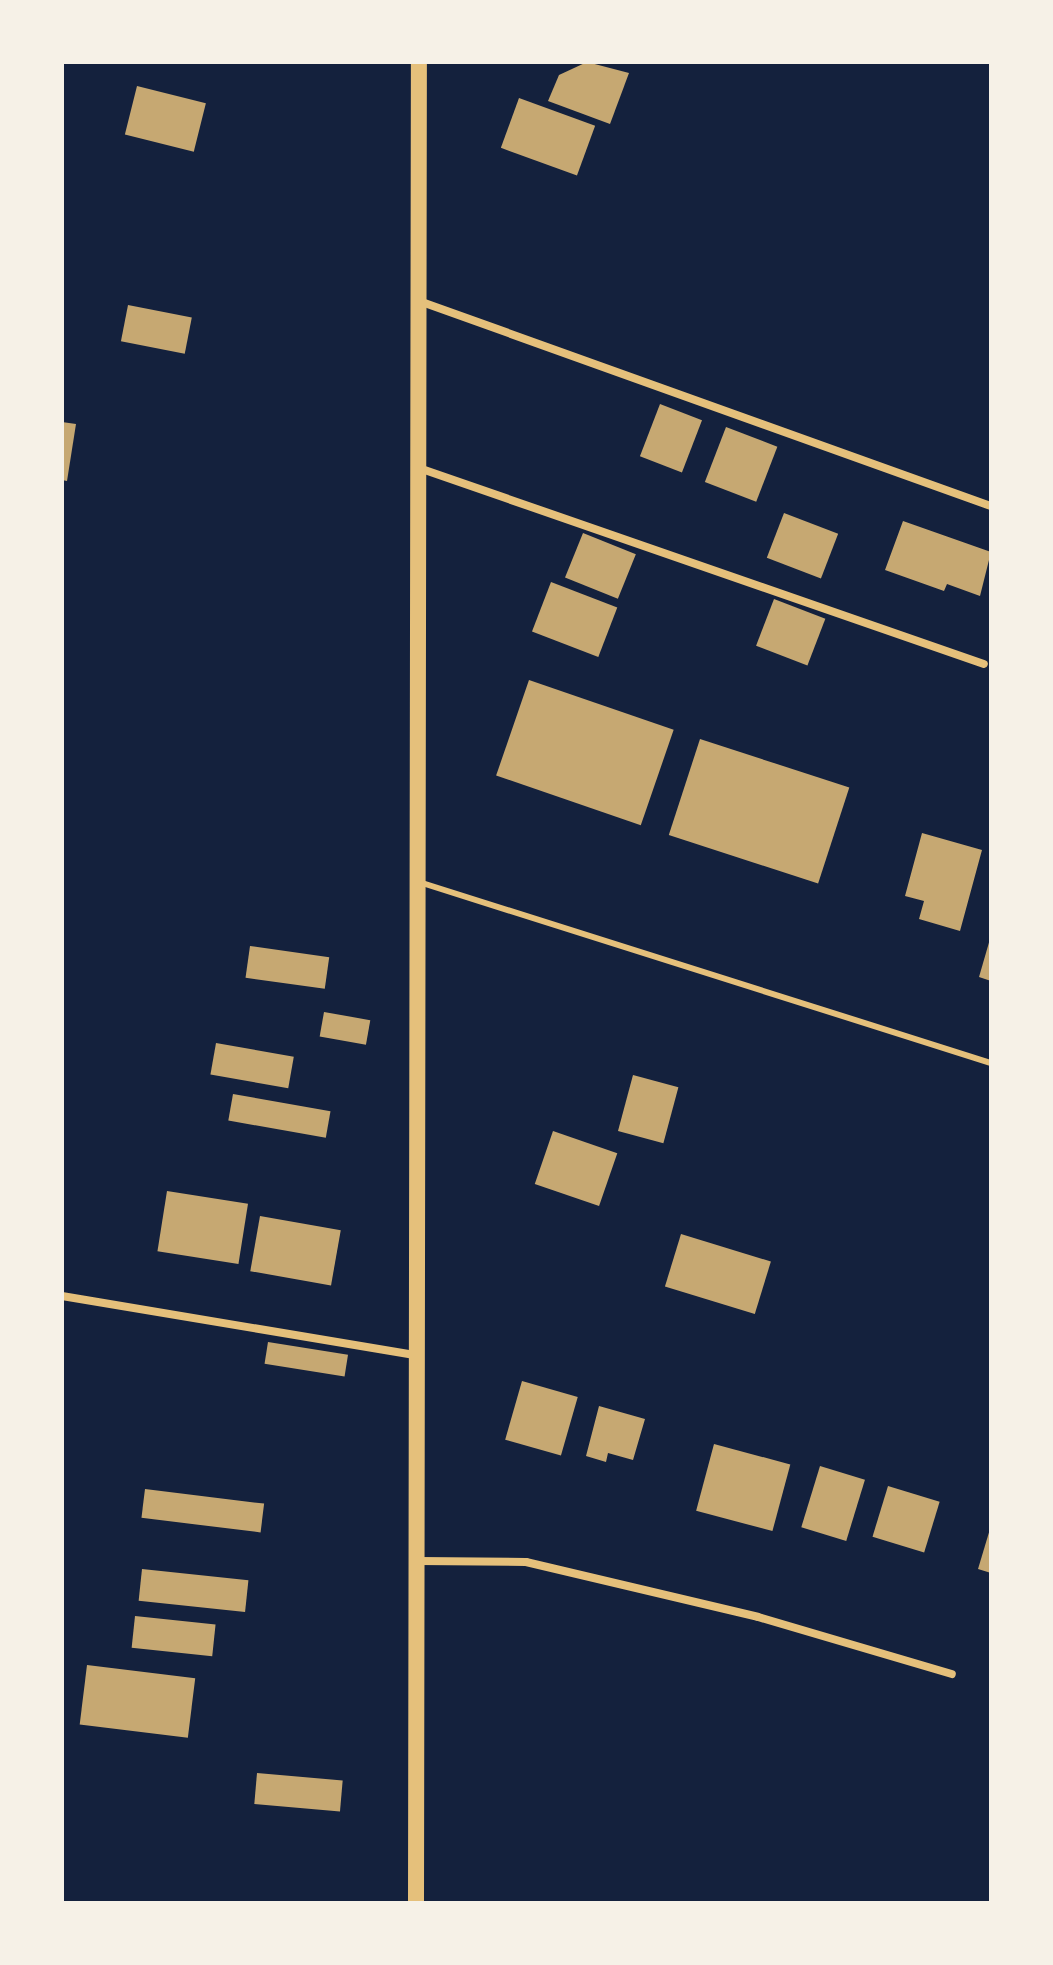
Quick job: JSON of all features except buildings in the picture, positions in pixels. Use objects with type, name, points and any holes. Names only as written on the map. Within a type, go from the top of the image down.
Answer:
[{"type":"main road","points":[[416,1903],[419,1561],[415,881],[419,62]]},
{"type":"street","points":[[417,300],[991,506]]},
{"type":"street","points":[[416,467],[984,664]]},
{"type":"street","points":[[62,1296],[418,1355]]},
{"type":"street","points":[[419,1561],[526,1562],[758,1617],[952,1674]]},
{"type":"lane","points":[[415,881],[991,1063]]}]
